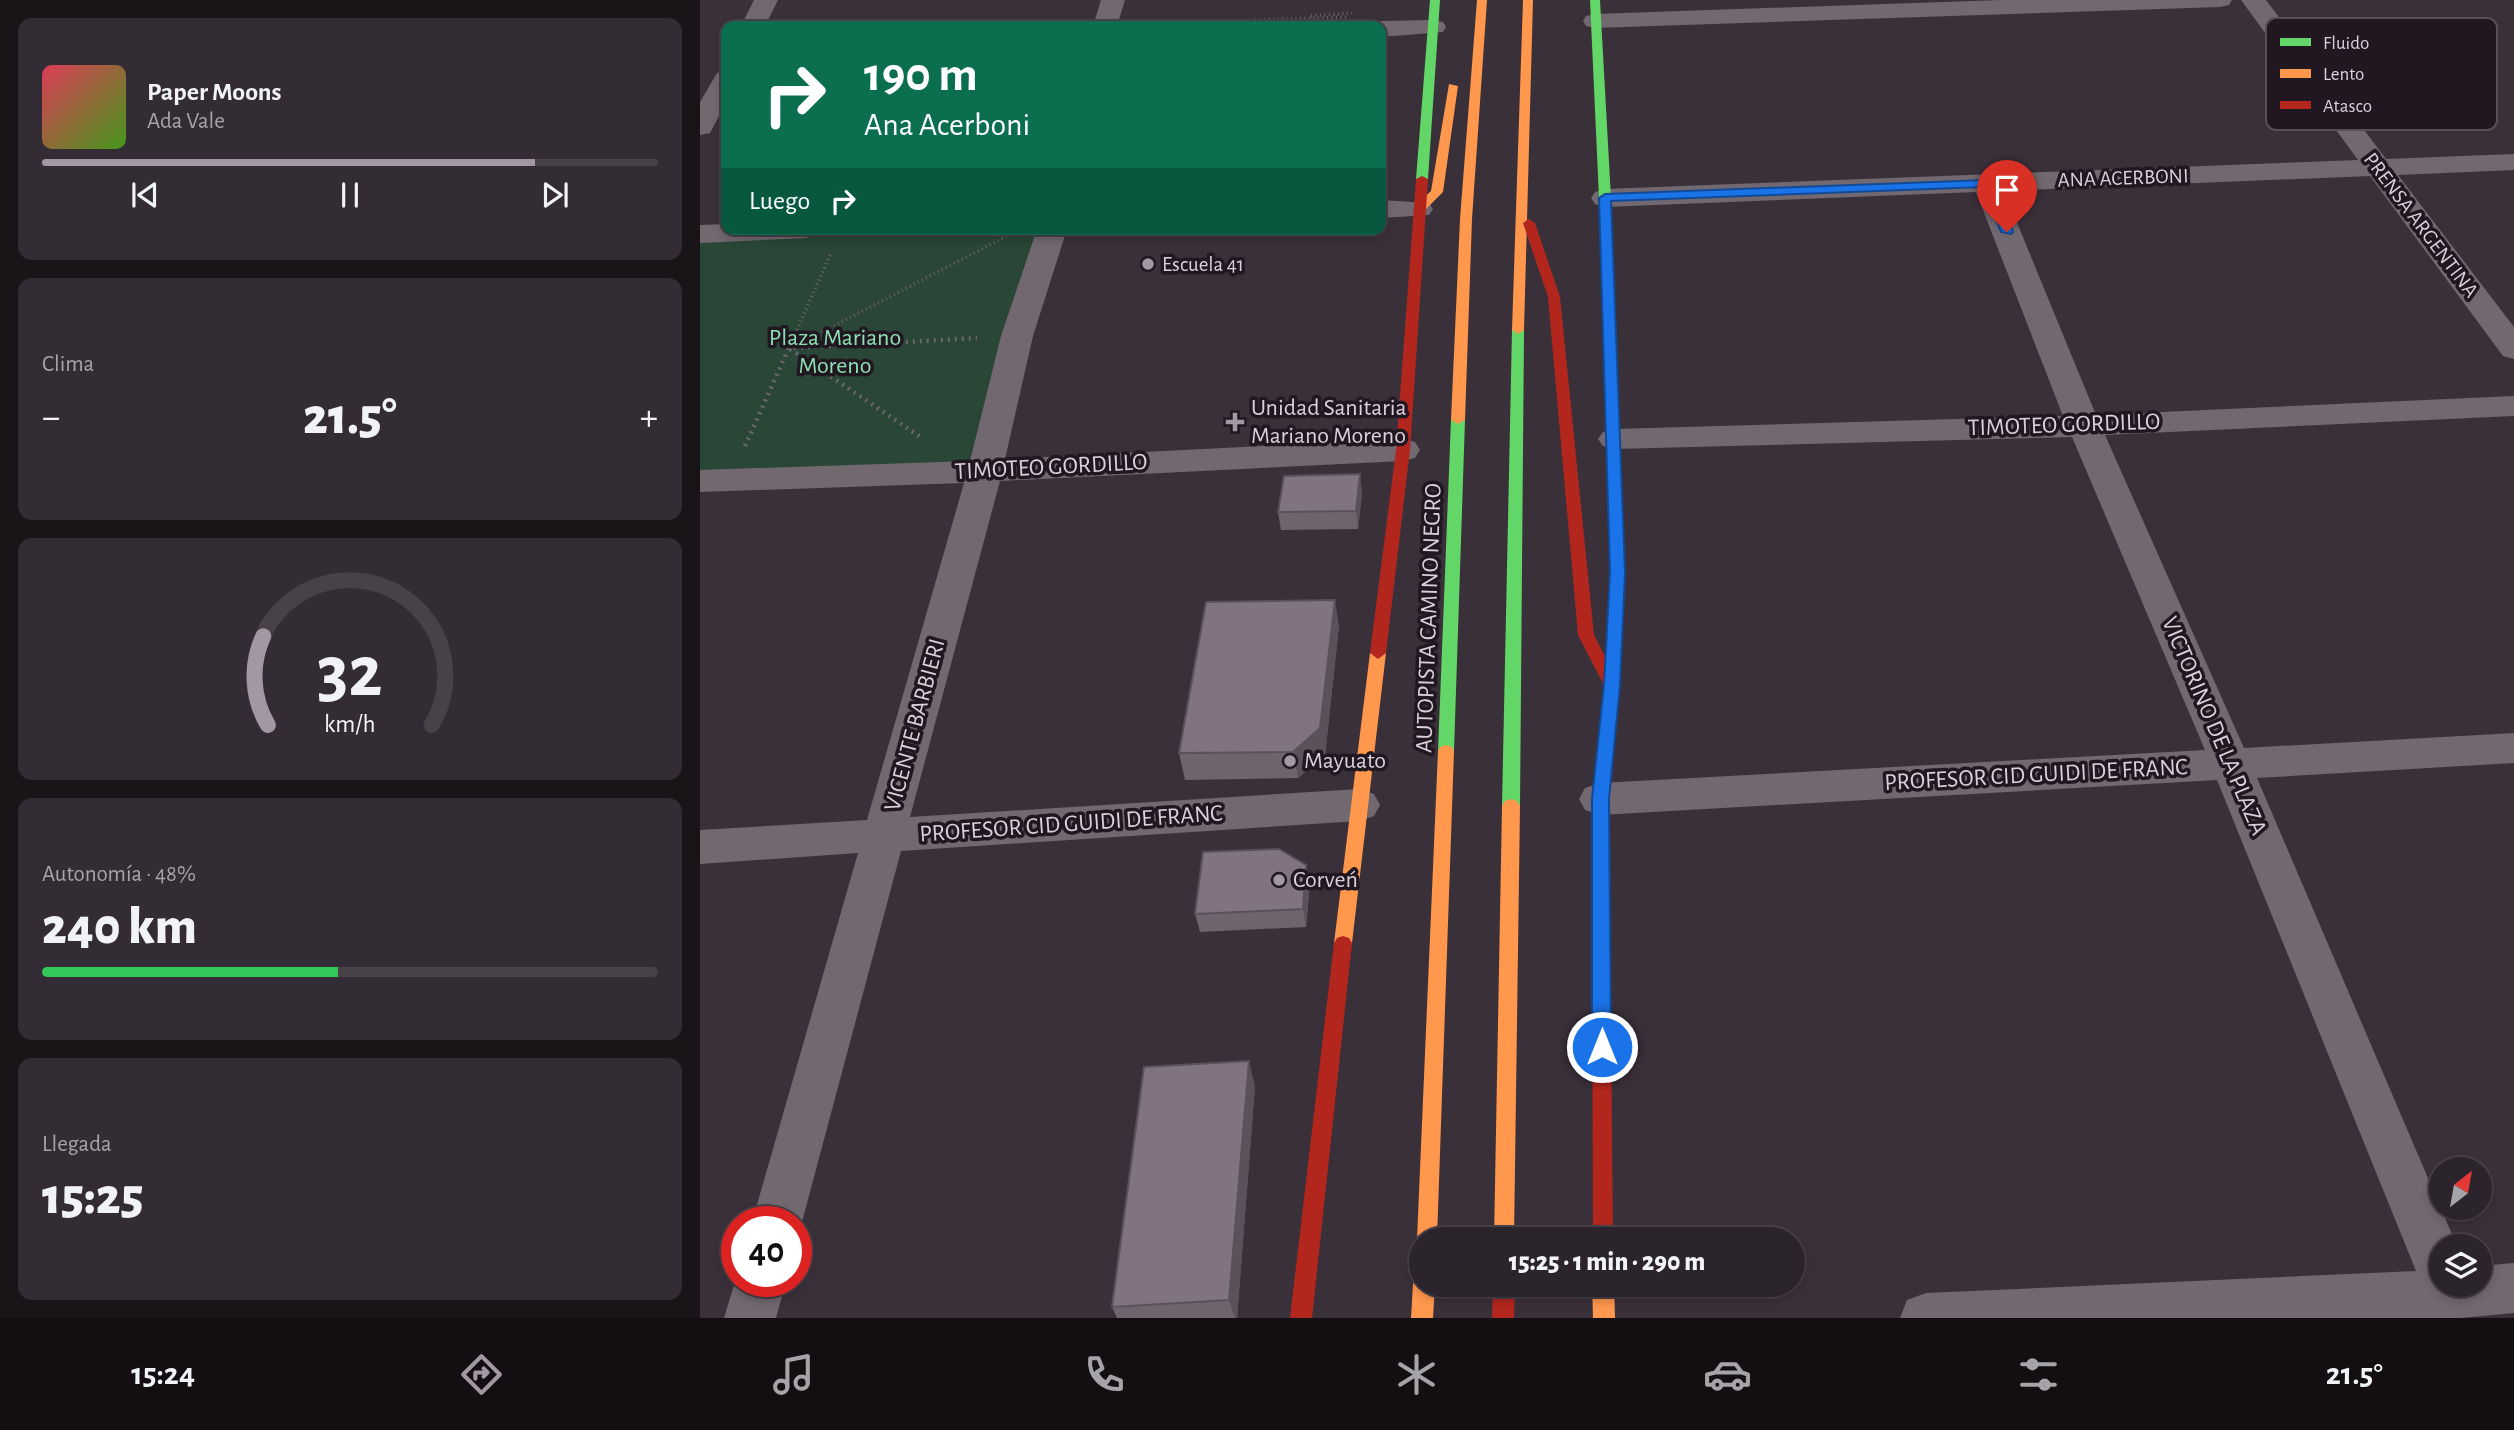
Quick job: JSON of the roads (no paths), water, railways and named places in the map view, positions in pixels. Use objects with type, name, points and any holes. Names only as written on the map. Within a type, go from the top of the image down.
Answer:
[{"type":"main road","points":[[1301,1318],[1359,805],[1403,450],[1435,0]]},
{"type":"main road","name":"AUTOPISTA CAMINO NEGRO","points":[[1427,1227],[1466,219],[1482,0]]},
{"type":"main road","points":[[1504,1227],[1520,196],[1528,0]]},
{"type":"main road","points":[[1595,10],[1615,439],[1617,573],[1612,685],[1600,799],[1603,1227]]},
{"type":"main road","points":[[1419,209],[1437,192],[1454,84],[1480,34]]},
{"type":"main road","points":[[1520,196],[1554,297],[1586,635],[1612,685]]},
{"type":"main road","points":[[1422,1318],[1423,1297]]},
{"type":"main road","points":[[1503,1318],[1504,1297]]},
{"type":"main road","points":[[1603,1297],[1604,1318]]},
{"type":"street","points":[[756,21],[766,0]]},
{"type":"street","points":[[1107,21],[1113,0]]},
{"type":"street","points":[[1595,10],[2220,0]]},
{"type":"street","name":"PRENSA ARGENTINA","points":[[2253,0],[2266,18]]},
{"type":"street","points":[[1386,29],[1434,27]]},
{"type":"street","points":[[700,127],[721,88]]},
{"type":"street","name":"PRENSA ARGENTINA","points":[[2350,130],[2514,349]]},
{"type":"street","name":"ANA ACERBONI","points":[[1605,198],[2514,162]]},
{"type":"street","name":"VICTORINO DE LA PLAZA","points":[[1987,183],[2084,426],[2231,764],[2429,1238]]},
{"type":"street","points":[[1386,209],[1419,209]]},
{"type":"street","points":[[700,234],[721,233]]},
{"type":"street","name":"VICENTE BARBIERI","points":[[781,1206],[985,471],[1017,336],[1050,235]]},
{"type":"street","name":"TIMOTEO GORDILLO","points":[[1615,439],[2084,426],[2514,406]]},
{"type":"street","name":"TIMOTEO GORDILLO","points":[[715,480],[940,473],[1403,450]]},
{"type":"street","name":"PROFESOR CID GUIDI DE FRANC","points":[[1600,799],[2514,748]]},
{"type":"street","name":"PROFESOR CID GUIDI DE FRANC","points":[[700,847],[1359,805]]},
{"type":"street","points":[[2492,1289],[2514,1288]]},
{"type":"street","points":[[1926,1318],[2429,1292]]},
{"type":"street","points":[[750,1318],[756,1297]]},
{"type":"place","name":"Escuela 41","points":[[1148,264]]},
{"type":"place","name":"Unidad Sanitaria Mariano Moreno","points":[[1235,422]]},
{"type":"place","name":"Mayuato","points":[[1290,761]]},
{"type":"place","name":"Corveń","points":[[1279,880]]},
{"type":"park label","name":"Plaza Mariano Moreno","points":[[835,352]]}]
